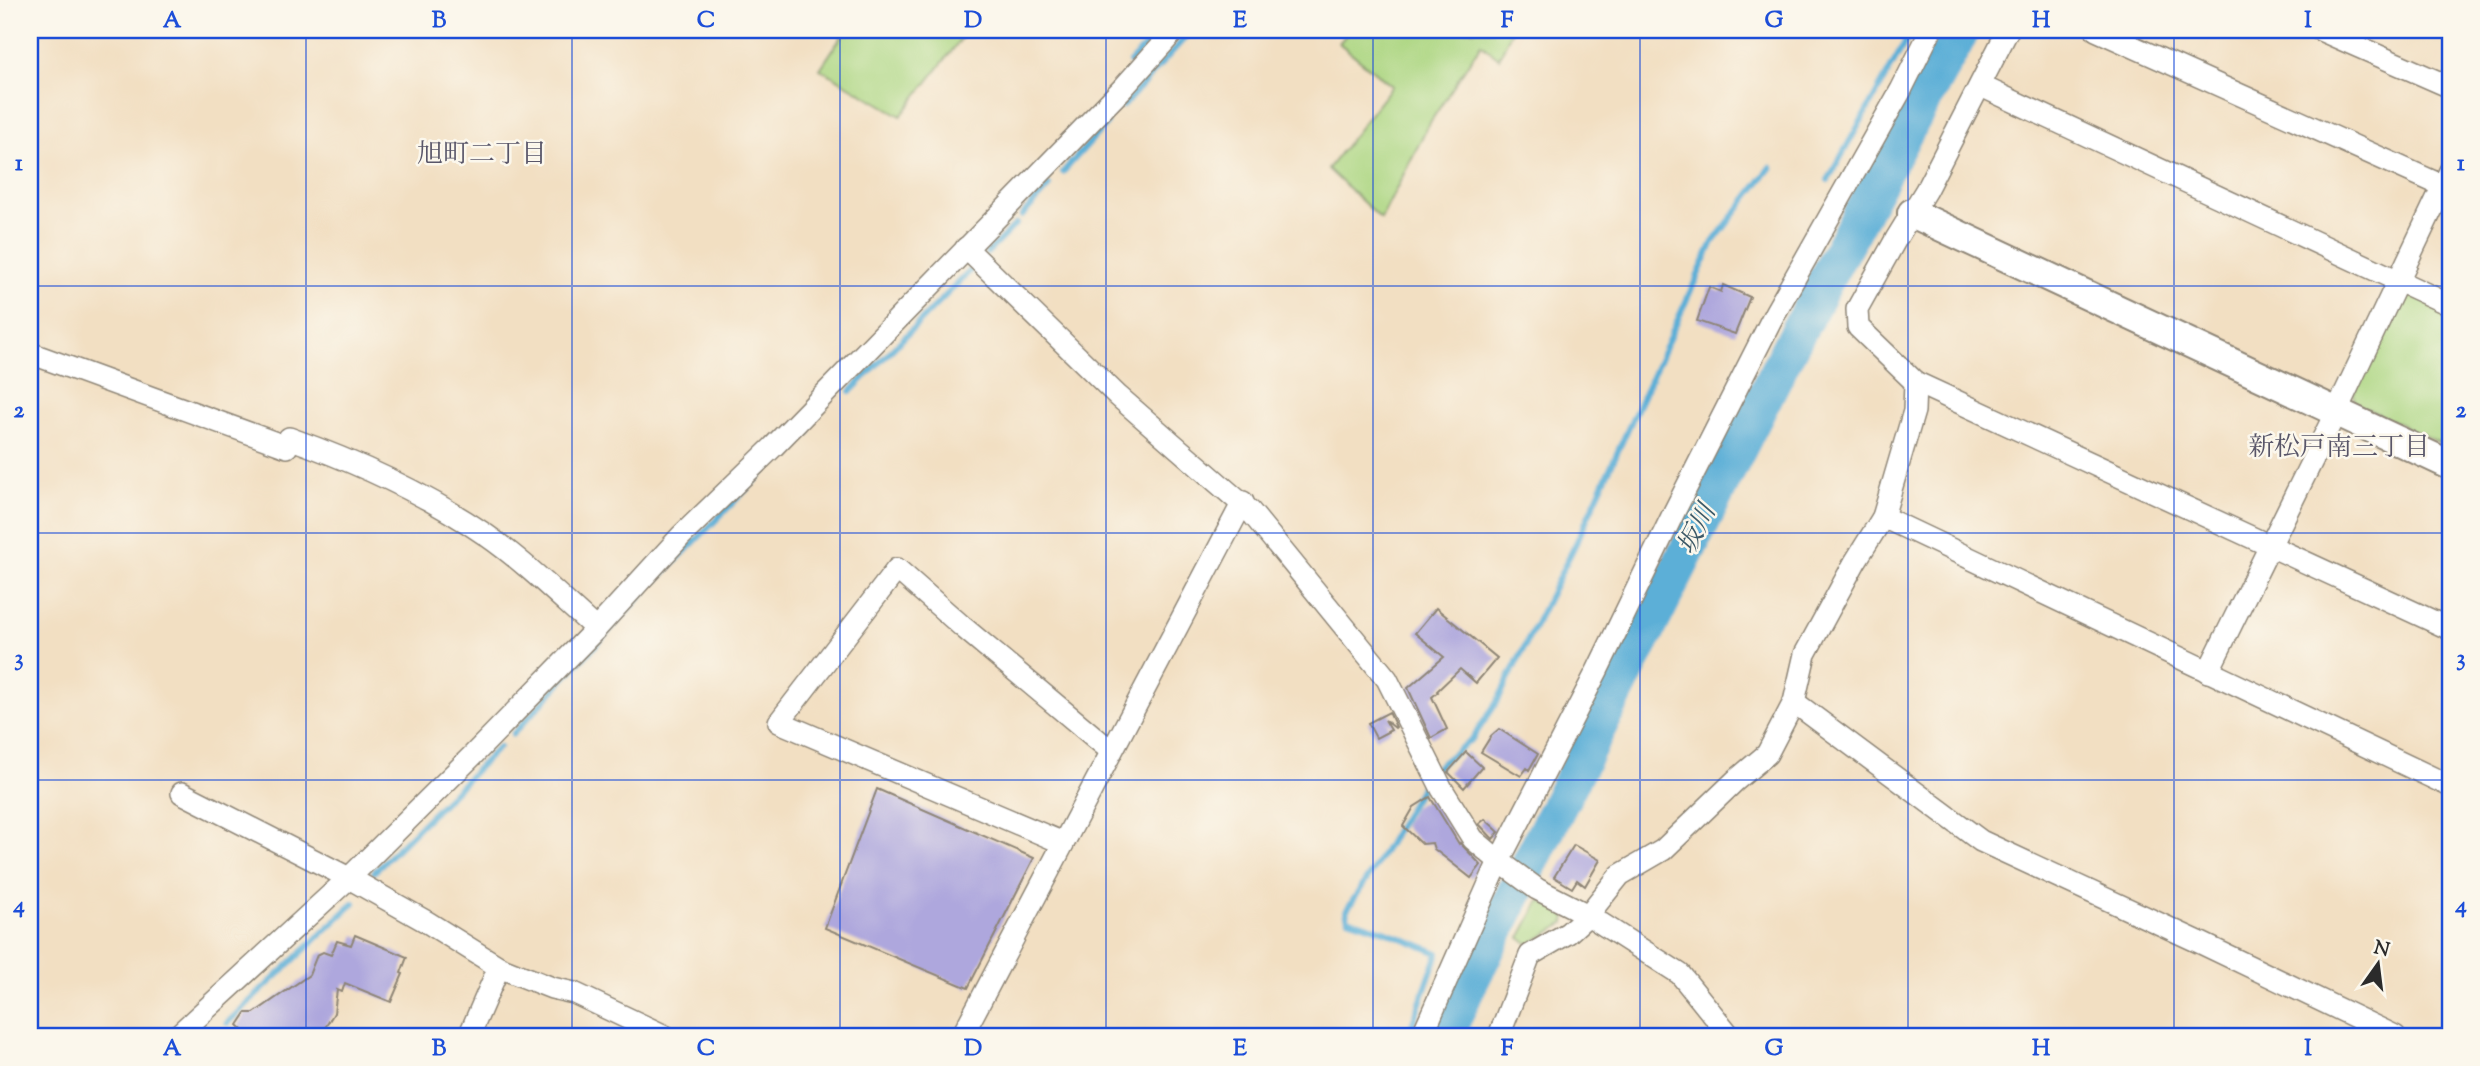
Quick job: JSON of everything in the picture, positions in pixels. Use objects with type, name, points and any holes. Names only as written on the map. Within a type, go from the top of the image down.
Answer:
[{"type":"street","points":[[177,1036],[349,877],[596,629],[681,536],[774,447],[1124,87],[1175,30]]},
{"type":"street","points":[[1422,1036],[1501,862],[1675,510],[1775,313],[1901,90],[1931,30]]},
{"type":"street","points":[[2008,30],[1912,214],[1857,309],[1858,327],[1915,382],[2450,629]]},
{"type":"street","points":[[2096,30],[2447,178],[2208,672]]},
{"type":"street","points":[[2320,30],[2450,87]]},
{"type":"street","points":[[1980,86],[2450,305]]},
{"type":"street","points":[[1912,214],[2450,465]]},
{"type":"street","points":[[966,248],[1118,396],[1243,502],[1387,679],[1442,789],[1474,839],[1537,888],[1588,915],[1680,974],[1730,1036]]},
{"type":"street","points":[[30,353],[288,442],[344,457],[404,485],[488,536],[596,629]]},
{"type":"street","points":[[1499,1036],[1531,955],[1569,933],[1588,915],[1620,875],[1663,850],[1767,754],[1794,702],[1805,654],[1883,517],[1914,411],[1915,382]]},
{"type":"street","points":[[961,1036],[1243,502]]},
{"type":"street","points":[[1883,517],[2450,786]]},
{"type":"street","points":[[1063,843],[779,722],[897,569],[1111,751]]},
{"type":"street","points":[[1794,702],[1981,841],[2395,1036]]},
{"type":"street","points":[[182,793],[349,877],[499,967],[552,988],[574,993],[664,1036]]},
{"type":"street","points":[[469,1036],[499,967]]},
{"type":"green space","points":[[846,30],[968,30],[901,116],[820,69]]},
{"type":"green space","points":[[1350,30],[1512,30],[1499,58],[1481,44],[1429,124],[1381,219],[1328,169],[1392,86],[1339,43]]},
{"type":"green space","points":[[2411,293],[2450,311],[2450,448],[2355,403],[2353,394],[2397,298]]},
{"type":"green space","points":[[1540,900],[1566,914],[1565,923],[1529,944],[1520,938]]},
{"type":"building","points":[[1723,285],[1750,297],[1735,334],[1697,321],[1709,287],[1721,292]]},
{"type":"building","points":[[1436,608],[1497,658],[1476,683],[1460,669],[1432,697],[1447,729],[1431,738],[1408,688],[1444,657],[1415,633]]},
{"type":"building","points":[[1389,712],[1396,727],[1385,720],[1391,730],[1376,738],[1368,723]]},
{"type":"building","points":[[1499,729],[1538,754],[1529,770],[1527,768],[1521,776],[1481,752]]},
{"type":"building","points":[[1466,752],[1482,767],[1464,788],[1448,772]]},
{"type":"building","points":[[877,789],[1034,858],[968,988],[825,928]]},
{"type":"building","points":[[1430,797],[1459,844],[1481,865],[1471,878],[1434,849],[1432,843],[1422,844],[1403,826],[1414,807]]},
{"type":"building","points":[[1485,819],[1499,832],[1493,839],[1479,824]]},
{"type":"building","points":[[1574,845],[1600,860],[1585,886],[1577,880],[1572,888],[1554,877]]},
{"type":"building","points":[[355,935],[407,957],[391,1002],[345,983],[342,992],[337,990],[334,1013],[320,1036],[254,1036],[238,1025],[246,1013],[254,1013],[309,975],[317,955],[323,952],[331,955],[337,941],[351,945]]},
{"type":"waterway","points":[[1130,62],[1161,30]]},
{"type":"waterway","points":[[1123,106],[1192,30]]},
{"type":"waterway","points":[[1828,180],[1912,30]]},
{"type":"waterway","name":"坂川","points":[[1445,1036],[1788,350],[1962,30]]},
{"type":"waterway","points":[[1063,172],[1107,123]]},
{"type":"waterway","points":[[1408,1036],[1438,953],[1348,919],[1346,911],[1426,779],[1472,739],[1497,702],[1577,541],[1713,242],[1771,167]]},
{"type":"waterway","points":[[1022,216],[1049,186]]},
{"type":"waterway","points":[[987,253],[1016,224]]},
{"type":"waterway","points":[[851,391],[970,271]]},
{"type":"waterway","points":[[656,581],[774,461],[809,432]]},
{"type":"waterway","points":[[513,734],[646,591]]},
{"type":"waterway","points":[[374,872],[499,747]]},
{"type":"waterway","points":[[227,1023],[354,903]]},
{"type":"district","name":"旭町二丁目","points":[[482,155]]},
{"type":"district","name":"新松戸南三丁目","points":[[2339,448]]}]
